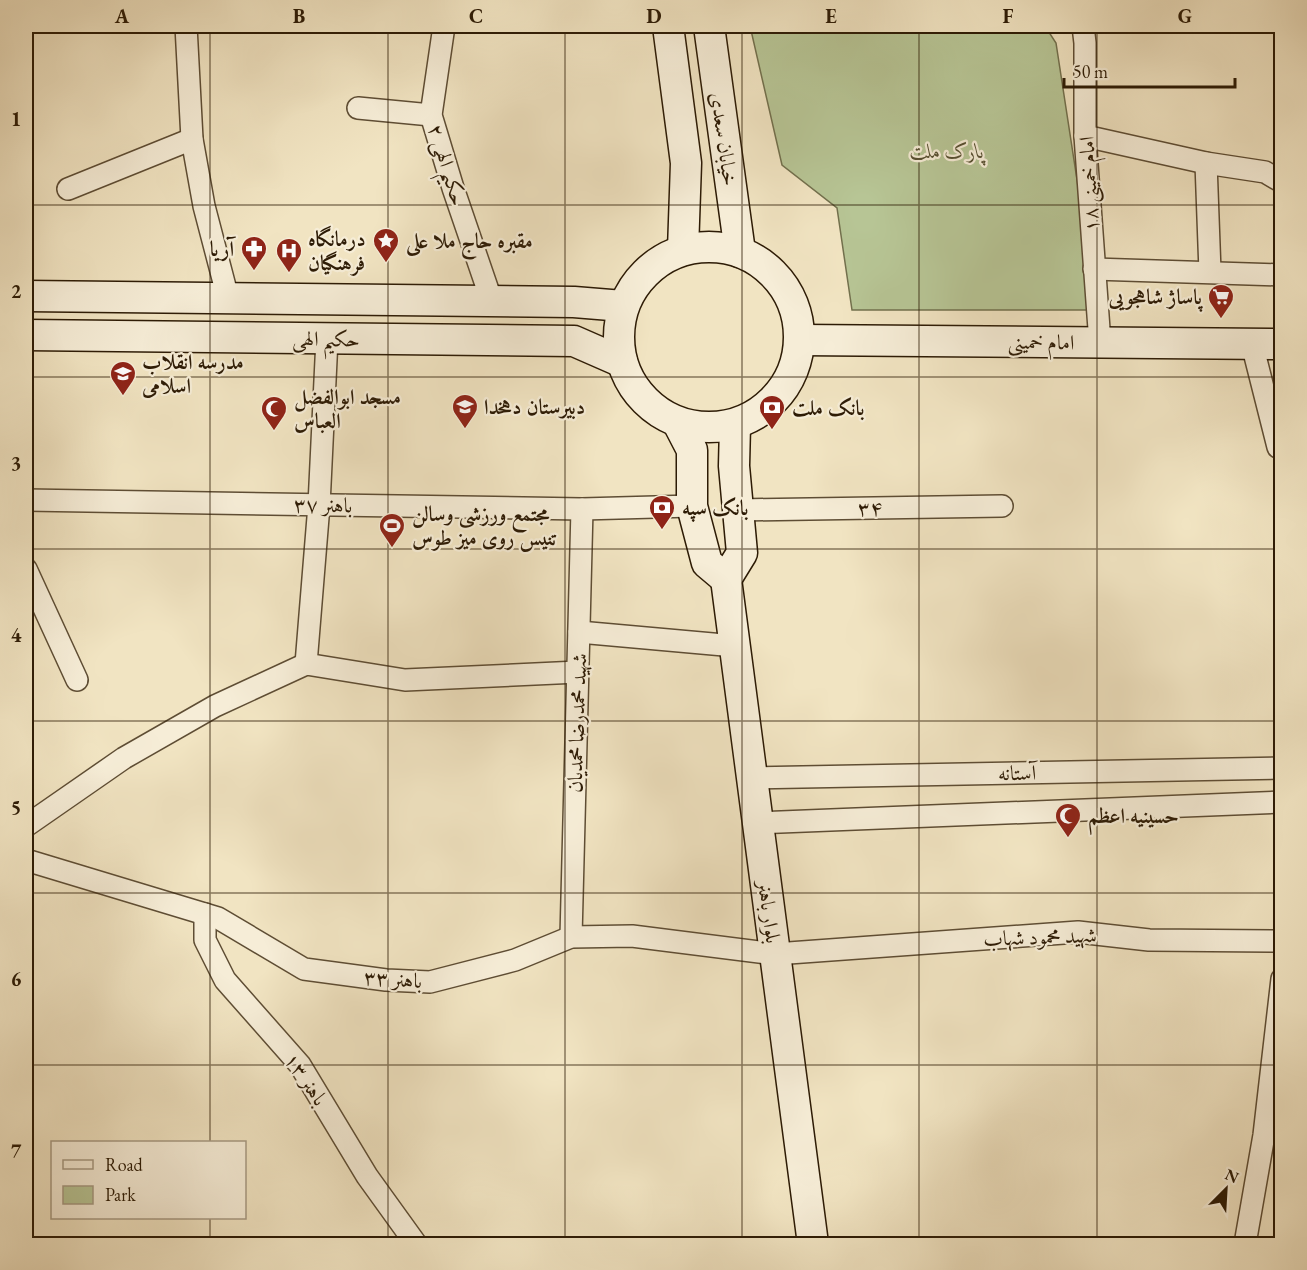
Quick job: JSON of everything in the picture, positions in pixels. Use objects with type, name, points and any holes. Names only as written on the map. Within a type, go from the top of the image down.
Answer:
[{"type":"main road","points":[[669,34],[684,50],[698,50],[710,31]]},
{"type":"main road","name":"خیابان سعدی","points":[[710,31],[740,252]]},
{"type":"main road","name":"خیابان سعدی","points":[[669,34],[686,163],[683,250]]},
{"type":"main road","points":[[712,246],[740,252],[765,266],[784,286],[797,312],[800,340],[795,368],[781,393],[760,412],[735,425],[706,428],[678,423],[653,409],[634,388],[622,362],[618,334],[623,306],[637,281],[658,262],[683,250],[712,246]]},
{"type":"main road","name":"حکیم الهی","points":[[26,296],[574,302],[623,306]]},
{"type":"main road","points":[[574,302],[574,341]]},
{"type":"main road","name":"حکیم الهی","points":[[26,335],[574,341],[622,362]]},
{"type":"main road","name":"امام خمینی","points":[[800,340],[1281,345]]},
{"type":"main road","points":[[678,423],[692,450],[692,506],[707,563],[726,579],[742,553],[734,466],[735,425]]},
{"type":"main road","name":"بلوار باهنر","points":[[726,579],[812,1232]]},
{"type":"main road","points":[[812,1232],[836,1245]]},
{"type":"street","points":[[186,26],[192,139],[204,206],[228,298]]},
{"type":"street","name":"حکیم الهی ۲","points":[[444,26],[431,115],[492,302]]},
{"type":"street","name":"امام خمینی ۱۸","points":[[1083,26],[1086,136],[1100,343]]},
{"type":"street","points":[[358,108],[431,115]]},
{"type":"street","points":[[1086,136],[1206,163],[1265,172],[1281,182]]},
{"type":"street","points":[[68,189],[192,139]]},
{"type":"street","points":[[1206,163],[1210,272]]},
{"type":"street","points":[[1094,269],[1281,275]]},
{"type":"street","points":[[306,664],[320,505],[327,339]]},
{"type":"street","points":[[1252,344],[1278,447],[1281,448]]},
{"type":"street","name":"باهنر ۳۷","points":[[26,500],[582,509],[692,506]]},
{"type":"street","name":"۳۴","points":[[739,510],[1002,506]]},
{"type":"street","name":"شهید محمدرضا محمدیان","points":[[571,937],[582,509]]},
{"type":"street","points":[[26,569],[77,680]]},
{"type":"street","points":[[579,632],[735,646]]},
{"type":"street","points":[[26,826],[134,752],[215,706],[306,664],[405,680],[578,672]]},
{"type":"street","name":"آستانه","points":[[752,778],[1281,768]]},
{"type":"street","name":"آستانه","points":[[757,823],[1281,802]]},
{"type":"street","name":"باهنر ۳۳","points":[[26,860],[218,918],[304,969],[386,980],[430,982],[515,960],[571,937],[632,936],[775,954]]},
{"type":"street","name":"باهنر ۱۳","points":[[204,914],[206,940],[225,980],[300,1065],[367,1176],[416,1245]]},
{"type":"street","name":"شهید محمود شهاب","points":[[775,954],[1078,932],[1149,940],[1281,941]]},
{"type":"street","points":[[1245,1245],[1264,1135],[1281,979]]},
{"type":"green space","name":"پارک ملت","points":[[750,26],[1045,26],[1056,43],[1097,310],[852,310],[837,208],[782,165]]},
{"type":"place","name":"مقبره حاج ملا علی","points":[[386,264]]},
{"type":"place","name":"آریا","points":[[254,272]]},
{"type":"place","name":"درمانگاه فرهنگیان","points":[[289,274]]},
{"type":"place","name":"پاساژ شاهجویی","points":[[1221,320]]},
{"type":"place","name":"مدرسه انقلاب اسلامی","points":[[123,397]]},
{"type":"place","name":"دبیرستان دهخدا","points":[[465,430]]},
{"type":"place","name":"بانک ملت","points":[[772,431]]},
{"type":"place","name":"مسجد ابوالفضل العباس","points":[[274,432]]},
{"type":"place","name":"بانک سپه","points":[[662,531]]},
{"type":"place","name":"مجتمع ورزشی وسالن تنیس روی میز طوس","points":[[392,549]]},
{"type":"place","name":"حسینیه اعظم","points":[[1068,839]]}]
